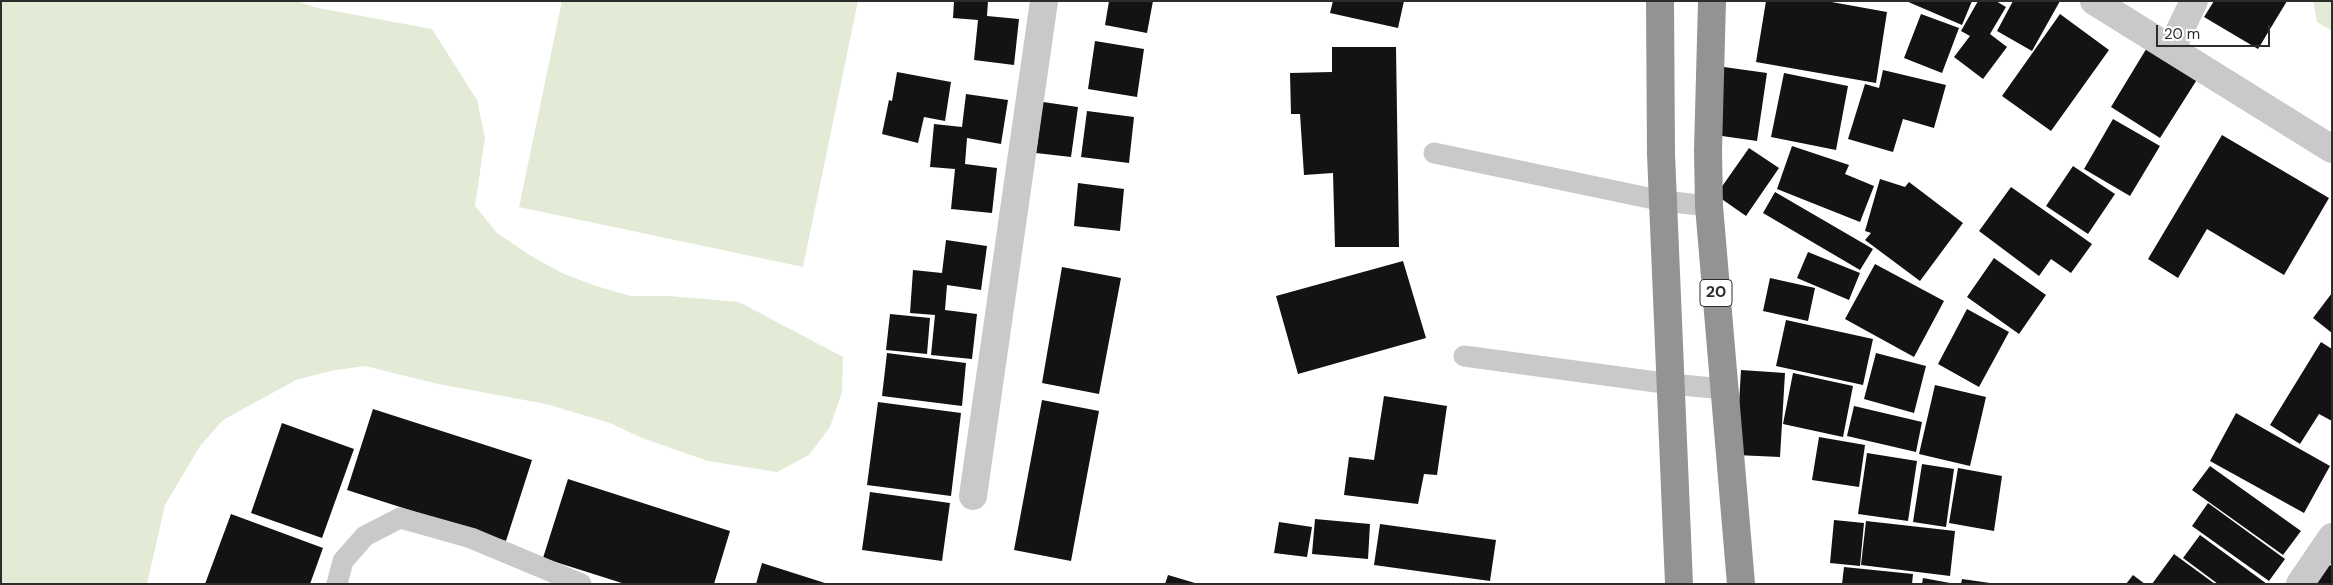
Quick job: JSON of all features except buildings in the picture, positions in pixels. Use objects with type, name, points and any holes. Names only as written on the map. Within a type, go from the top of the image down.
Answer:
[{"type":"highway","points":[[1660,1],[1663,201],[1679,584]]},
{"type":"highway","name":"20","points":[[1712,1],[1708,151],[1709,206],[1741,584]]},
{"type":"street","points":[[973,496],[1044,1]]},
{"type":"street","points":[[2094,1],[2332,149]]},
{"type":"street","points":[[2171,49],[2194,1]]},
{"type":"street","points":[[2300,584],[2332,537]]},
{"type":"lane","points":[[1434,152],[1663,201],[1709,206]]},
{"type":"lane","points":[[1464,356],[1671,384],[1724,389]]},
{"type":"lane","points":[[337,584],[343,561],[365,536],[400,518],[471,538],[581,584]]},
{"type":"green space","points":[[1,1],[296,1],[318,8],[432,29],[477,100],[485,138],[475,206],[497,233],[531,256],[562,273],[596,286],[631,296],[669,296],[739,302],[843,357],[842,392],[830,427],[809,455],[777,472],[708,461],[642,438],[610,423],[546,404],[438,384],[365,366],[330,371],[296,380],[223,420],[200,446],[165,505],[147,584],[1,584]]},
{"type":"green space","points":[[562,1],[858,1],[803,267],[519,207]]},
{"type":"green space","points":[[2313,1],[2332,1],[2332,31],[2317,22]]}]
